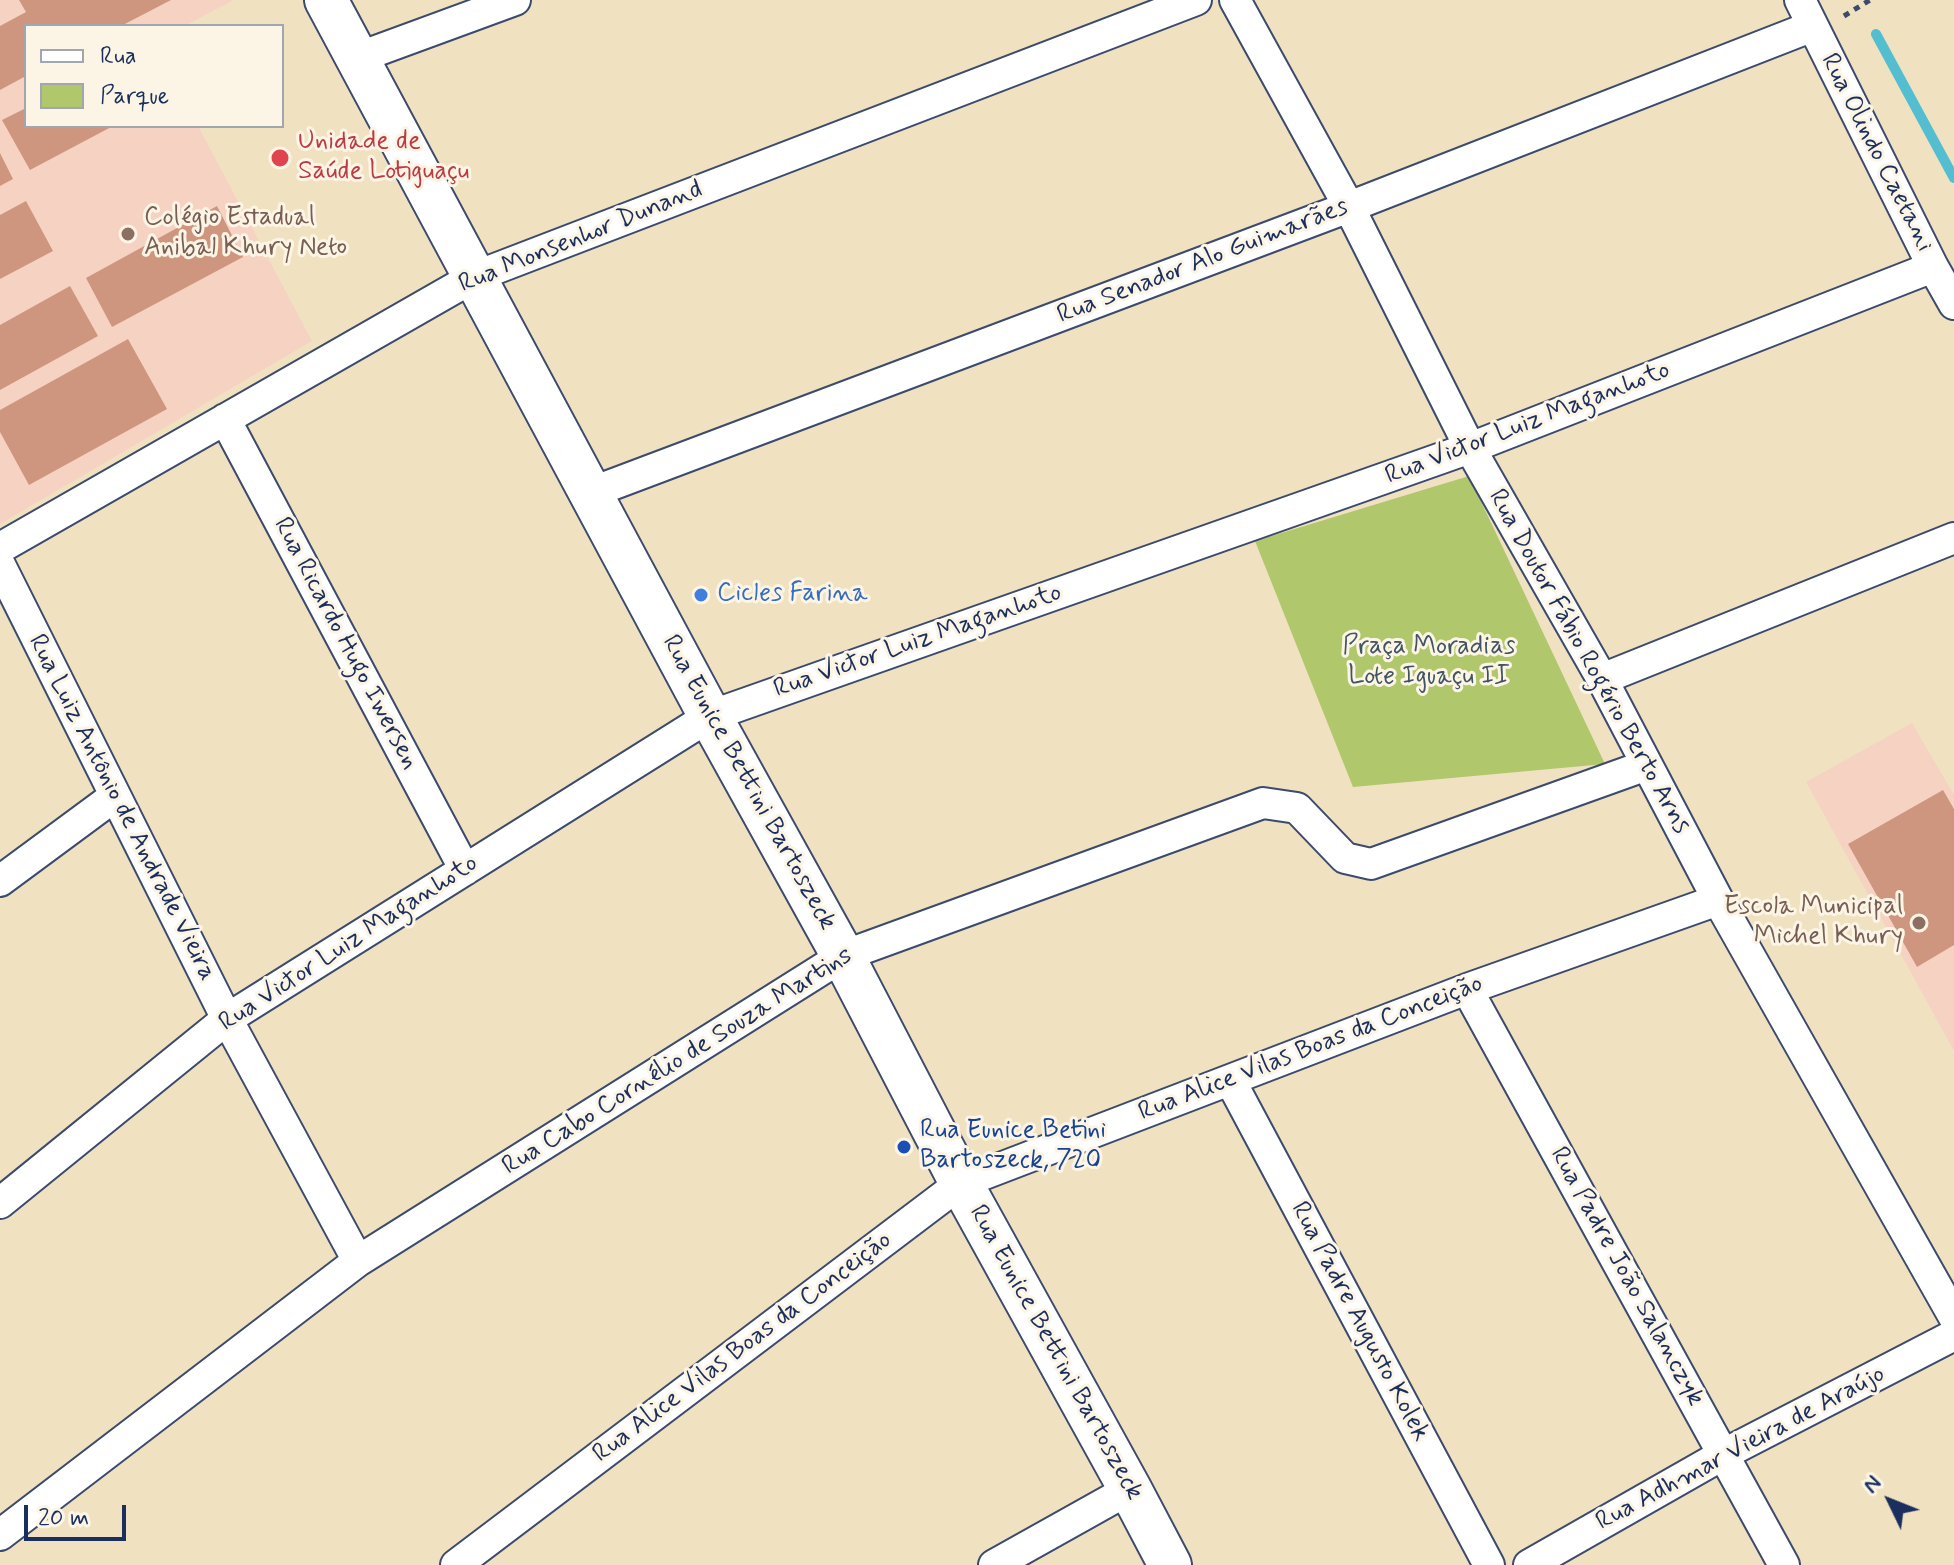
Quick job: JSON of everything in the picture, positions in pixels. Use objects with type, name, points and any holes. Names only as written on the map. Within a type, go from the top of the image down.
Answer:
[{"type":"street","name":"Rua Eunice Bettini Bartoszeck","points":[[326,0],[710,716],[843,956],[961,1183],[1170,1565]]},
{"type":"street","points":[[357,58],[515,0]]},
{"type":"street","name":"Rua Monsenhor Dunand","points":[[0,548],[474,277],[1196,0]]},
{"type":"street","name":"Rua Doutor Fábio Rogério Berto Arns","points":[[1235,0],[1349,207],[1470,448],[1602,679],[1718,900],[1954,1317]]},
{"type":"street","name":"Rua Senador Alo Guimarães","points":[[590,493],[1349,207],[1818,15]]},
{"type":"street","name":"Rua Olindo Caetani","points":[[1818,15],[1933,267],[1954,304]]},
{"type":"street","name":"Rua Victor Luiz Maganhoto","points":[[0,1203],[227,1019],[710,716],[1470,448],[1933,267]]},
{"type":"street","name":"Rua Ricardo Hugo Iwersen","points":[[225,419],[465,870]]},
{"type":"street","points":[[1602,679],[1954,538]]},
{"type":"street","name":"Rua Luiz Antônio de Andrade Vieira","points":[[0,565],[227,1019],[358,1261]]},
{"type":"street","name":"Rua Cabo Cornélio de Souza Martins","points":[[0,1535],[358,1261],[843,956],[1263,803],[1297,808],[1345,858],[1371,864],[1647,765]]},
{"type":"street","points":[[0,881],[115,796]]},
{"type":"street","name":"Rua Alice Vilas Boas da Conceição","points":[[465,1562],[961,1183],[1467,989],[1718,900]]},
{"type":"street","name":"Rua Padre João Salanczyk","points":[[1467,989],[1784,1565]]},
{"type":"street","name":"Rua Padre Augusto Kolek","points":[[1230,1080],[1489,1565]]},
{"type":"street","name":"Rua Adhmar Vieira de Araújo","points":[[1529,1565],[1724,1454],[1954,1335]]},
{"type":"street","points":[[994,1565],[1130,1489]]},
{"type":"path","points":[[1818,15],[1870,0]]},
{"type":"shaded area","name":"Colégio Estadual Anibal Khury Neto","points":[[0,0],[234,0],[188,24],[24,24],[24,128],[199,128],[312,341],[0,524]]},
{"type":"shaded area","name":"Escola Municipal Michel Khury","points":[[1912,723],[1954,795],[1954,1051],[1806,782]]},
{"type":"green space","name":"Praça Moradias Lote Iguaçu II","points":[[1469,476],[1605,764],[1353,787],[1255,541]]},
{"type":"building","points":[[19,0],[171,0],[125,24],[24,24],[24,77],[0,90],[0,26],[26,12]]},
{"type":"building","points":[[24,109],[24,128],[109,128],[30,170],[2,120]]},
{"type":"building","points":[[0,153],[13,179],[0,186]]},
{"type":"building","points":[[26,201],[53,251],[0,279],[0,215]]},
{"type":"building","points":[[217,206],[243,257],[112,327],[86,278]]},
{"type":"building","points":[[70,286],[98,336],[0,390],[0,325]]},
{"type":"building","points":[[128,339],[167,409],[29,485],[0,432],[0,410]]},
{"type":"building","points":[[1943,790],[1954,809],[1954,945],[1917,967],[1848,844]]},
{"type":"waterway","points":[[1876,34],[1954,178]]},
{"type":"place","name":"Unidade de Saúde Lotiguaçu","points":[[280,158]]},
{"type":"place","name":"Colégio Estadual Anibal Khury Neto","points":[[128,234]]},
{"type":"place","name":"Cicles Farina","points":[[701,595]]},
{"type":"place","name":"Escola Municipal Michel Khury","points":[[1919,923]]},
{"type":"place","name":"Rua Eunice Betini Bartoszeck, 720","points":[[904,1147]]}]
